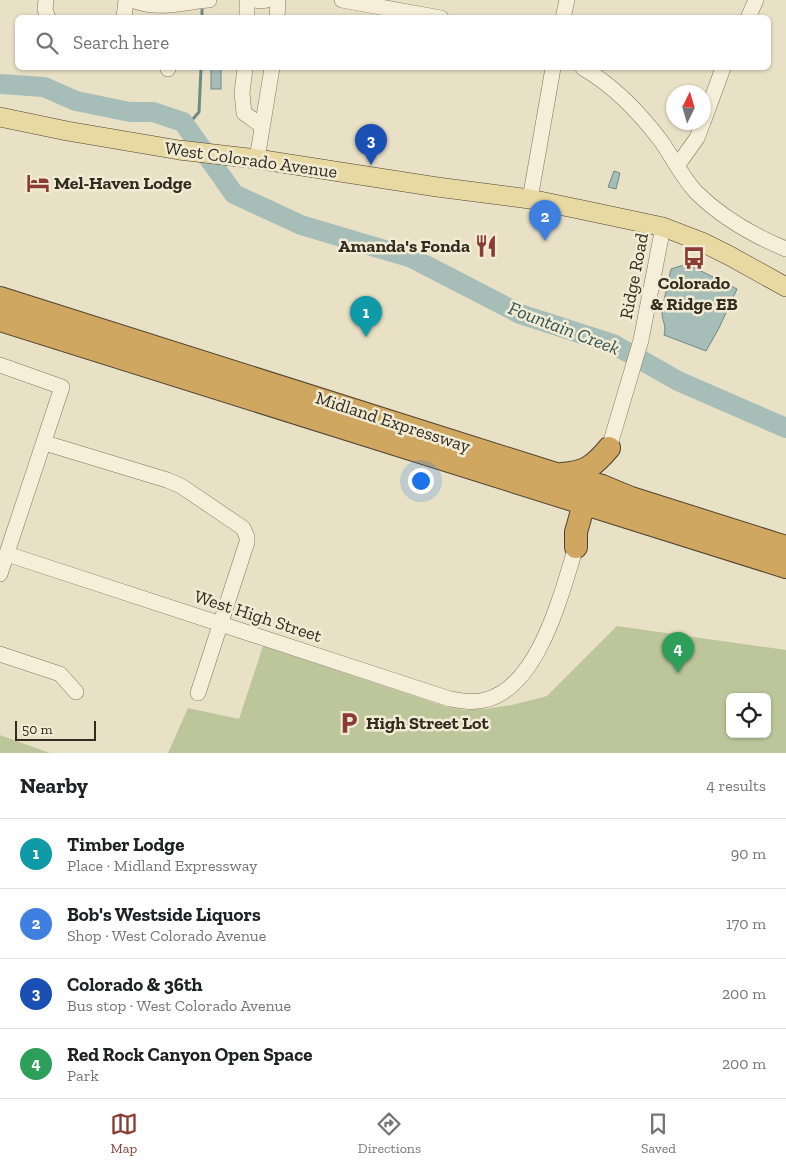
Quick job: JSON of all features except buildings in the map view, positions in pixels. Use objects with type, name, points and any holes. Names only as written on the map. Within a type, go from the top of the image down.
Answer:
[{"type":"highway","name":"Midland Expressway","points":[[0,298],[553,483],[584,504],[629,507],[786,547]]},
{"type":"highway","name":"Midland Expressway","points":[[0,320],[553,483],[602,486],[629,507],[786,567]]},
{"type":"highway","points":[[553,483],[589,468],[599,461],[609,448]]},
{"type":"highway","points":[[602,486],[609,448]]},
{"type":"highway","points":[[576,547],[576,532],[584,504]]},
{"type":"highway","points":[[576,547],[588,531],[598,523],[611,519],[629,507]]},
{"type":"main road","name":"West Colorado Avenue","points":[[0,117],[67,131],[179,150],[257,159],[436,187],[530,199],[663,227],[702,242],[786,287]]},
{"type":"street","points":[[46,0],[45,9],[47,15]]},
{"type":"street","points":[[124,15],[126,0]]},
{"type":"street","points":[[132,0],[169,12],[186,1],[209,0]]},
{"type":"street","points":[[250,15],[262,0],[274,15]]},
{"type":"street","points":[[342,0],[424,15]]},
{"type":"street","points":[[564,15],[567,0]]},
{"type":"street","points":[[749,15],[756,0]]},
{"type":"street","points":[[244,70],[242,92],[244,113],[261,131]]},
{"type":"street","points":[[257,159],[272,70]]},
{"type":"street","points":[[530,199],[553,70]]},
{"type":"street","points":[[587,70],[599,77],[628,103],[657,136],[695,190],[720,214],[736,226],[786,249]]},
{"type":"street","points":[[711,100],[722,70]]},
{"type":"street","points":[[677,166],[697,138],[700,130]]},
{"type":"street","name":"Ridge Road","points":[[609,448],[641,340],[663,227]]},
{"type":"street","points":[[0,364],[62,387],[0,574]]},
{"type":"street","points":[[45,443],[167,480],[181,486],[243,528],[248,537],[247,542],[198,693]]},
{"type":"street","name":"West High Street","points":[[7,554],[450,699],[474,702],[497,696],[516,683],[536,653],[555,612],[576,547]]},
{"type":"street","points":[[0,654],[60,674],[76,692]]},
{"type":"green space","points":[[617,626],[786,650],[786,753],[168,753],[188,708],[239,719],[263,646],[447,707],[465,710],[512,705],[547,696]]},
{"type":"green space","points":[[0,735],[50,753],[0,753]]},
{"type":"water","points":[[211,70],[221,70],[221,89],[211,89]]},
{"type":"water","points":[[614,171],[620,173],[616,189],[608,187]]},
{"type":"water","points":[[687,264],[737,289],[706,351],[664,335],[665,328],[662,309],[671,269]]},
{"type":"waterway","points":[[202,10],[202,15]]},
{"type":"waterway","points":[[186,127],[199,112],[201,70]]},
{"type":"waterway","name":"Fountain Creek","points":[[0,84],[44,87],[76,101],[130,112],[153,112],[183,122],[234,194],[301,225],[412,258],[520,314],[613,344],[678,381],[786,428]]},
{"type":"place","name":"Colorado & 36th","points":[[371,165]]},
{"type":"place","name":"Mel-Haven Lodge","points":[[38,183]]},
{"type":"place","name":"Bob's Westside Liquors","points":[[545,241]]},
{"type":"place","name":"Amanda's Fonda","points":[[486,246]]},
{"type":"place","name":"Colorado & Ridge EB","points":[[694,258]]},
{"type":"place","name":"Timber Lodge","points":[[366,337]]},
{"type":"place","name":"Red Rock Canyon Open Space","points":[[678,673]]},
{"type":"place","name":"High Street Lot","points":[[349,723]]}]
